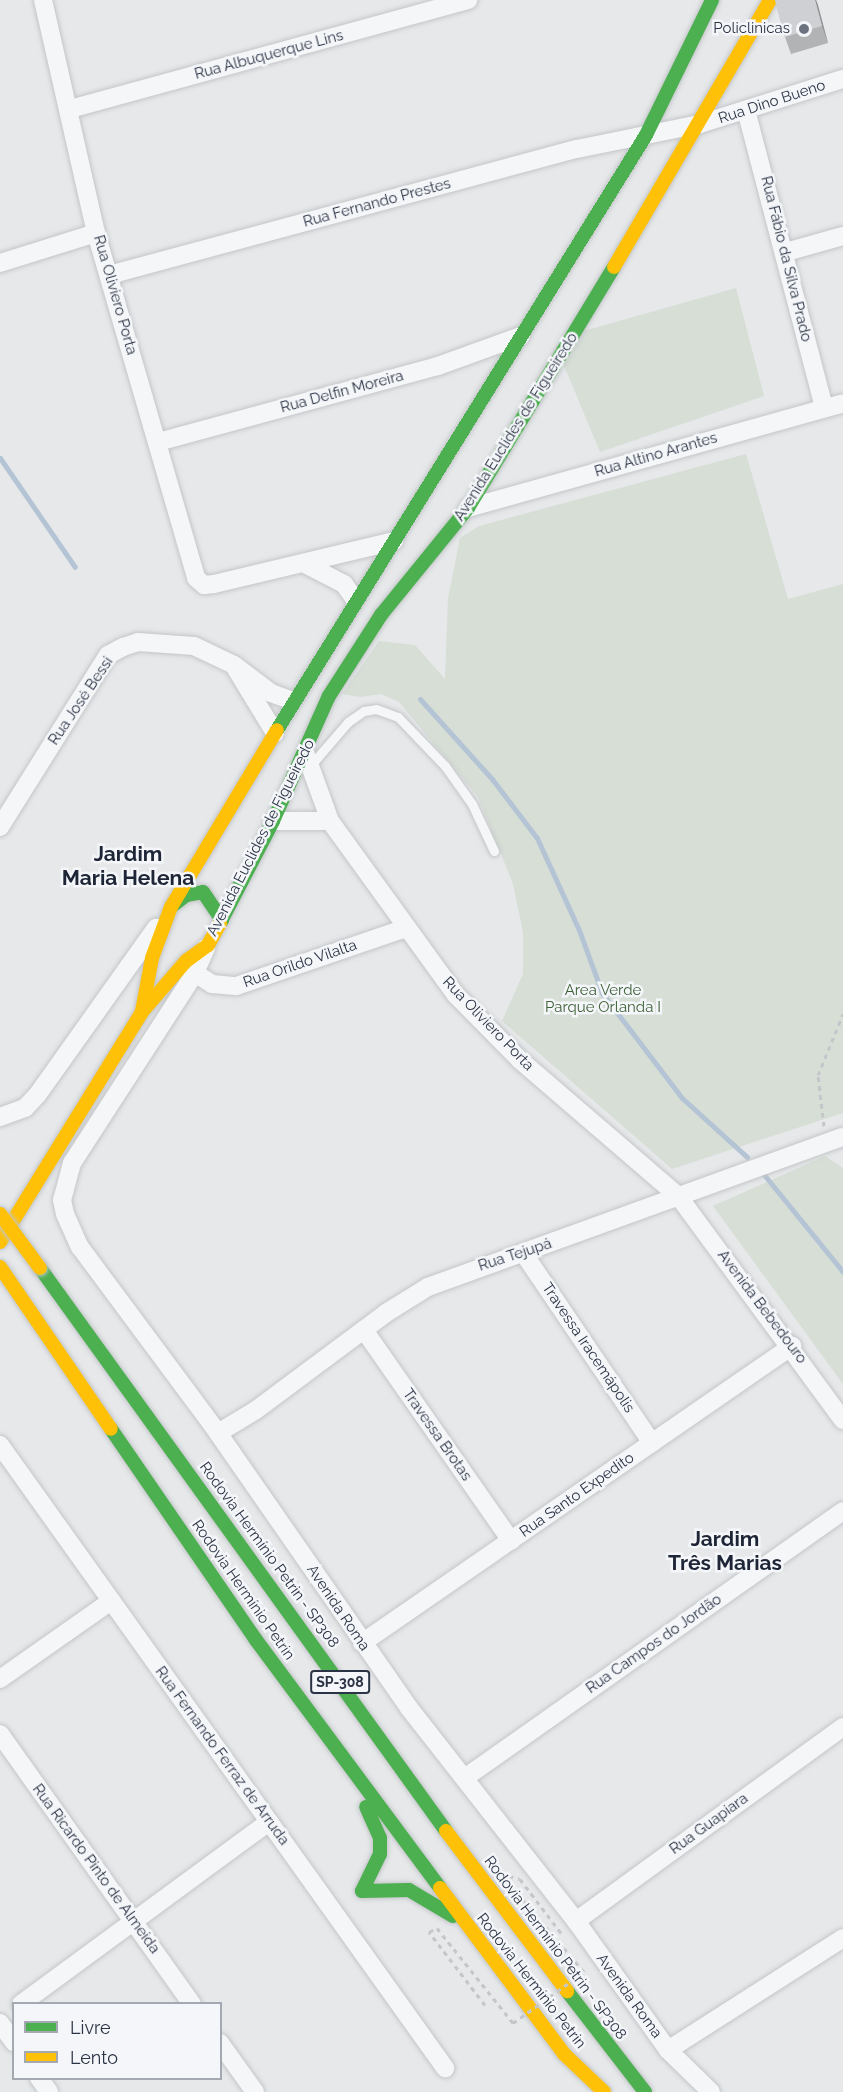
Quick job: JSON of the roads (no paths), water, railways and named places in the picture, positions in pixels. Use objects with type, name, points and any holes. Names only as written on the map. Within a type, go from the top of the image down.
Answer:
[{"type":"street","name":"Rua Oliviero Porta","points":[[43,0],[70,109],[96,233],[196,578],[204,585],[307,565]]},
{"type":"street","name":"Rua Albuquerque Lins","points":[[70,109],[468,0]]},
{"type":"street","points":[[6,1116],[38,1094],[171,907],[355,600],[394,541],[441,491],[523,335],[646,135],[712,0]]},
{"type":"street","name":"Avenida Euclides de Figueiredo","points":[[63,1190],[72,1163],[195,973],[222,920],[266,819],[307,761],[329,696],[381,615],[468,508],[513,438],[700,124],[770,0]]},
{"type":"street","name":"Rua Dino Bueno","points":[[646,135],[700,124],[843,79]]},
{"type":"street","name":"Rua Fábio da Silva Prado","points":[[746,110],[786,252],[824,408]]},
{"type":"street","name":"Rua Fernando Prestes","points":[[109,275],[577,149],[646,135]]},
{"type":"street","points":[[0,263],[96,233]]},
{"type":"street","points":[[786,252],[843,236]]},
{"type":"street","points":[[523,335],[542,328]]},
{"type":"street","name":"Rua Delfin Moreira","points":[[158,442],[438,366],[523,335]]},
{"type":"street","points":[[513,438],[522,408],[555,345],[554,336]]},
{"type":"street","name":"Rua Altino Arantes","points":[[468,508],[843,403]]},
{"type":"street","points":[[441,491],[468,508]]},
{"type":"street","points":[[307,565],[394,541]]},
{"type":"street","points":[[307,565],[336,578],[355,600]]},
{"type":"street","name":"Rua José Bessi","points":[[0,827],[108,655],[138,642],[173,642],[194,646],[234,665],[271,693],[293,701]]},
{"type":"street","points":[[234,665],[275,733]]},
{"type":"street","points":[[249,804],[248,795],[261,759]]},
{"type":"street","name":"Rua Oliviero Porta","points":[[307,761],[330,821],[456,995],[520,1060],[679,1197]]},
{"type":"street","points":[[266,819],[330,821]]},
{"type":"street","points":[[0,1242],[142,1012],[152,958],[171,907],[186,895],[203,892],[222,920]]},
{"type":"street","name":"Rua Orildo Vilalta","points":[[195,973],[212,984],[236,986],[406,928]]},
{"type":"street","name":"Avenida Euclides de Figueiredo","points":[[142,1012],[186,961],[208,945]]},
{"type":"street","name":"Rua Tejupá","points":[[218,1432],[256,1410],[364,1330],[428,1287],[835,1140]]},
{"type":"street","name":"Avenida Roma","points":[[63,1190],[65,1214],[80,1247],[218,1432],[408,1708],[466,1777],[576,1921],[668,2050],[711,2092]]},
{"type":"street","name":"Avenida Bebedouro","points":[[679,1197],[792,1346],[843,1420]]},
{"type":"street","name":"Rodovia Hermínio Petrin - SP308","points":[[0,1214],[499,1904],[645,2092]]},
{"type":"street","name":"Travessa Iracemápolis","points":[[524,1254],[652,1443]]},
{"type":"street","name":"Rodovia Hermínio Petrin","points":[[0,1267],[256,1640],[564,2054],[604,2092]]},
{"type":"street","name":"Travessa Brotas","points":[[364,1330],[511,1541]]},
{"type":"street","name":"Rua Santo Expedito","points":[[362,1643],[792,1346]]},
{"type":"street","name":"Rua Fernando Ferraz de Arruda","points":[[0,1445],[445,2068]]},
{"type":"street","name":"Rua Campos do Jordão","points":[[466,1777],[843,1511]]},
{"type":"street","points":[[0,1679],[111,1601]]},
{"type":"street","name":"Rua Guapiara","points":[[576,1921],[843,1727]]},
{"type":"street","name":"Rua Ricardo Pinto de Almeida","points":[[0,1734],[191,2002]]},
{"type":"street","points":[[332,1909],[362,1891],[376,1869],[380,1838],[336,1749]]},
{"type":"street","points":[[24,2002],[269,1822]]},
{"type":"street","points":[[362,1891],[409,1890],[466,1925]]},
{"type":"street","points":[[668,2050],[843,1938]]},
{"type":"street","points":[[12,2011],[0,2021],[12,2039]]},
{"type":"street","points":[[222,2046],[255,2092]]},
{"type":"street","points":[[40,2080],[49,2092]]},
{"type":"lane","points":[[307,761],[348,722],[364,711],[376,709],[398,717],[445,766],[472,804],[494,851]]},
{"type":"waterway","points":[[0,458],[75,567]]},
{"type":"waterway","points":[[420,699],[492,779],[537,838],[579,930],[602,993],[682,1098],[747,1157]]},
{"type":"waterway","points":[[761,1171],[843,1272]]},
{"type":"place","name":"Policlinicas","points":[[804,29]]},
{"type":"district","name":"Jardim Maria Helena","points":[[128,866]]},
{"type":"district","name":"Jardim Três Marias","points":[[725,1551]]},
{"type":"park label","name":"Area Verde Parque Orlanda I","points":[[603,998]]}]
